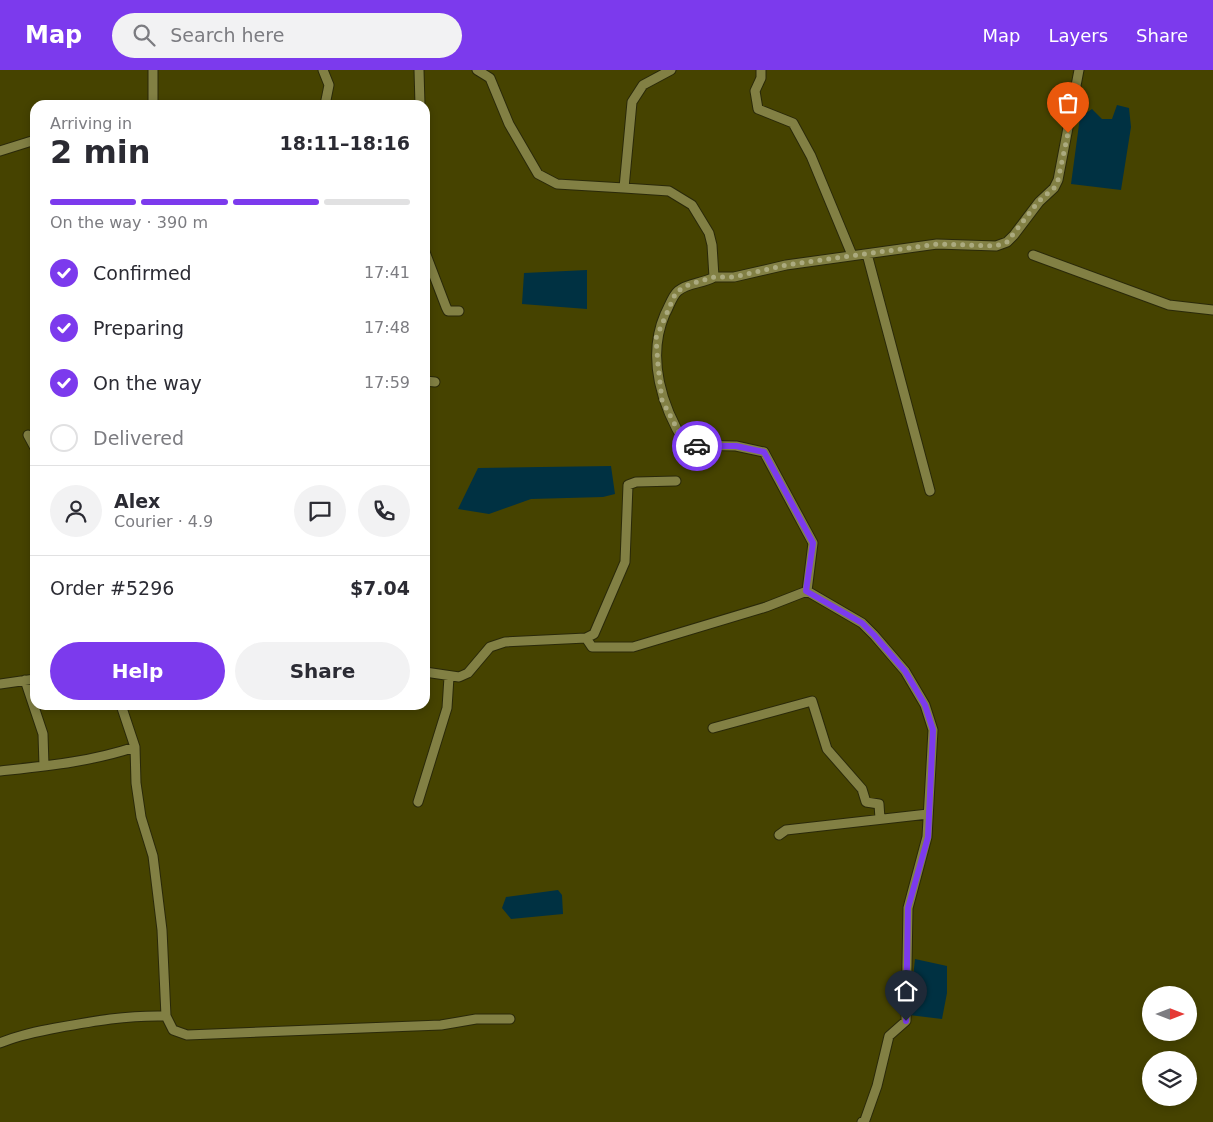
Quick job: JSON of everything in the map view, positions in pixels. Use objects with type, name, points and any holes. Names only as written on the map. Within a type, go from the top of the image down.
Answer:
[{"type":"street","points":[[153,70],[153,100]]},
{"type":"street","points":[[322,70],[329,85],[326,100]]},
{"type":"street","points":[[419,70],[420,100]]},
{"type":"street","points":[[477,70],[490,78],[509,124],[538,174],[557,184],[669,192],[692,205],[709,233],[712,245],[714,277]]},
{"type":"street","points":[[624,188],[632,102],[643,85],[672,70]]},
{"type":"street","points":[[761,70],[761,78],[755,91],[758,109],[793,123],[811,156],[852,255]]},
{"type":"street","points":[[806,591],[813,543],[764,452],[736,446],[686,446],[662,400],[656,338],[676,292],[690,284],[714,277],[734,277],[786,265],[852,255],[937,244],[996,246],[1007,242],[1038,202],[1054,188],[1058,180],[1079,70]]},
{"type":"street","points":[[0,152],[30,142]]},
{"type":"street","points":[[867,254],[930,490]]},
{"type":"street","points":[[1034,255],[1169,305],[1213,310]]},
{"type":"street","points":[[430,265],[448,311],[459,311]]},
{"type":"street","points":[[28,435],[30,439]]},
{"type":"street","points":[[430,673],[459,677],[468,673],[490,648],[505,642],[586,638],[594,634],[625,562],[628,485],[636,482],[676,481]]},
{"type":"street","points":[[586,638],[592,648],[633,648],[766,607],[806,591]]},
{"type":"street","points":[[806,591],[862,623],[874,635],[905,671],[925,705],[933,730],[928,837],[908,908],[906,1021],[889,1036],[877,1086],[865,1120],[862,1122]]},
{"type":"street","points":[[418,802],[447,708],[449,677]]},
{"type":"street","points":[[25,680],[30,695]]},
{"type":"street","points":[[0,684],[30,680]]},
{"type":"street","points":[[713,728],[812,701],[827,749],[862,789],[866,802],[879,804],[880,819]]},
{"type":"street","points":[[35,710],[43,734],[44,766]]},
{"type":"street","points":[[123,710],[135,747],[136,783],[141,817],[153,856],[162,930],[166,1016],[173,1030],[187,1035],[441,1024],[476,1018],[510,1019]]},
{"type":"street","points":[[0,771],[106,757],[135,747]]},
{"type":"street","points":[[780,835],[786,830],[880,819],[910,818],[928,814]]},
{"type":"street","points":[[0,1041],[16,1036],[130,1015],[166,1016]]},
{"type":"water","points":[[1117,105],[1129,108],[1131,127],[1121,190],[1071,184],[1080,117],[1092,109],[1102,119],[1112,119]]},
{"type":"water","points":[[587,270],[587,309],[522,304],[524,273]]},
{"type":"water","points":[[611,466],[615,494],[603,497],[531,499],[489,514],[458,509],[478,468]]},
{"type":"water","points":[[558,890],[562,895],[563,914],[511,919],[502,908],[506,897]]},
{"type":"water","points":[[915,959],[947,966],[947,993],[942,1019],[909,1015]]},
{"type":"way so far","points":[[697,446],[686,446],[662,400],[656,338],[676,292],[690,284],[714,277],[734,277],[786,265],[852,255],[937,244],[996,246],[1007,242],[1038,202],[1054,188],[1058,180],[1068,133]]},
{"type":"route","points":[[697,446],[736,446],[764,452],[813,543],[806,591],[862,623],[905,671],[925,705],[933,730],[928,837],[908,908],[906,1021]]}]
